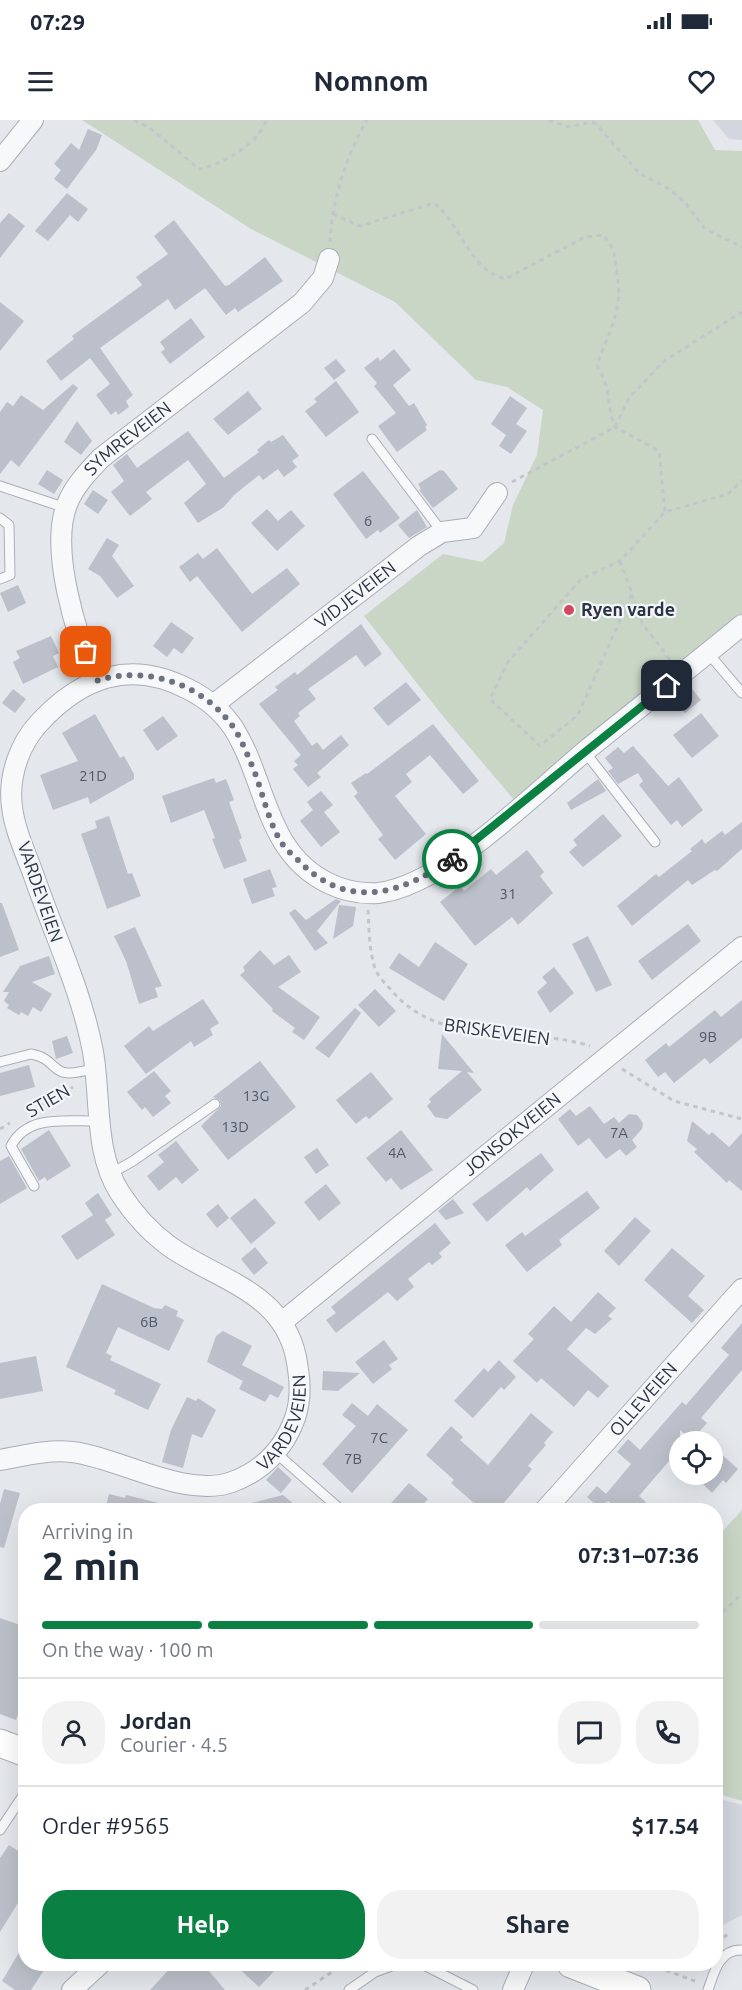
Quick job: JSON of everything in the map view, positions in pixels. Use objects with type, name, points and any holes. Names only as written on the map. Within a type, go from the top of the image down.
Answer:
[{"type":"street","points":[[0,161],[33,120]]},
{"type":"street","name":"SYMREVEIEN","points":[[96,681],[63,576],[60,545],[66,508],[83,478],[101,458],[310,296],[323,278],[330,259]]},
{"type":"street","name":"VIDJEVEIEN","points":[[213,705],[410,553],[442,532],[473,528],[497,493]]},
{"type":"street","name":"VARDEVEIEN","points":[[0,1460],[70,1451],[138,1472],[215,1486],[231,1482],[260,1467],[276,1453],[295,1417],[300,1393],[292,1340],[282,1322],[265,1302],[166,1243],[136,1215],[110,1174],[85,1020],[17,828],[12,807],[12,781],[21,750],[37,725],[66,698],[96,681],[114,675],[151,676],[173,682],[213,705],[232,725],[244,748],[270,819],[285,847],[322,880],[352,892],[367,893],[400,888],[438,868],[492,830],[742,625]]},
{"type":"street","name":"JONSOKVEIEN","points":[[282,1322],[424,1209],[742,947]]},
{"type":"street","name":"OLLEVEIEN","points":[[551,1503],[742,1289]]},
{"type":"street","points":[[0,1743],[18,1750]]},
{"type":"street","points":[[72,1990],[92,1971]]},
{"type":"street","points":[[513,1990],[521,1971]]},
{"type":"street","points":[[589,1971],[637,1990]]},
{"type":"lane","points":[[372,439],[442,532]]},
{"type":"lane","points":[[0,486],[66,508]]},
{"type":"lane","points":[[0,518],[9,525],[10,551],[10,575],[0,579]]},
{"type":"lane","points":[[708,653],[742,693]]},
{"type":"lane","points":[[585,752],[655,842]]},
{"type":"lane","points":[[0,1062],[31,1054],[63,1074],[95,1071]]},
{"type":"lane","points":[[110,1174],[133,1161],[215,1104]]},
{"type":"lane","points":[[34,1186],[13,1154],[11,1146],[15,1139],[36,1125],[55,1119],[100,1121]]},
{"type":"lane","points":[[276,1453],[333,1503]]},
{"type":"lane","points":[[0,1830],[18,1803]]},
{"type":"lane","points":[[723,1957],[742,1950]]},
{"type":"lane","points":[[349,1990],[378,1971]]},
{"type":"lane","points":[[436,1971],[473,1990]]},
{"type":"lane","points":[[708,1990],[715,1971]]},
{"type":"path","points":[[134,120],[150,128],[199,169],[215,167],[255,141],[266,120]]},
{"type":"path","points":[[330,259],[333,214],[356,137],[367,120]]},
{"type":"path","points":[[549,120],[568,128],[592,122],[596,124],[639,173],[671,190],[687,205],[705,229],[742,247]]},
{"type":"path","points":[[596,124],[600,120]]},
{"type":"path","points":[[333,214],[360,226],[434,203],[444,211],[463,242],[489,274],[505,279],[585,237],[603,235],[614,249],[621,290],[615,324],[597,366],[610,394],[609,413],[615,427],[659,451],[665,512]]},
{"type":"path","points":[[497,493],[509,483],[615,427],[629,398],[664,361],[742,312]]},
{"type":"path","points":[[632,592],[578,715],[540,746],[490,699],[508,662],[581,579],[620,561],[665,512],[728,494],[742,480]]},
{"type":"path","points":[[620,561],[642,623],[682,674]]},
{"type":"path","name":"BRISKEVEIEN","points":[[367,893],[375,968],[397,996],[417,1014],[441,1025],[460,1029],[516,1033],[593,1047],[662,1096],[700,1110],[742,1119]]},
{"type":"path","name":"STIEN","points":[[28,1112],[95,1071]]},
{"type":"path","name":"STIEN","points":[[0,1129],[19,1118]]},
{"type":"path","points":[[723,1611],[742,1594]]},
{"type":"path","points":[[723,1938],[730,1933]]},
{"type":"path","points":[[305,1990],[334,1971]]},
{"type":"path","points":[[668,1971],[695,1981]]},
{"type":"shaded area","points":[[713,120],[742,120],[742,140],[729,139]]},
{"type":"shaded area","points":[[723,1800],[742,1805],[742,1915],[723,1925]]},
{"type":"green space","points":[[82,120],[698,120],[715,150],[742,151],[742,638],[521,808],[442,715],[364,616],[443,554],[482,562],[504,543],[513,505],[537,455],[543,410],[507,387],[476,380],[395,302],[251,229]]},
{"type":"green space","points":[[742,1510],[742,1801],[723,1795],[723,1530]]},
{"type":"building","points":[[88,129],[102,135],[96,150],[67,189],[54,179],[61,170],[54,164],[71,143],[79,150]]},
{"type":"building","points":[[67,193],[88,209],[78,222],[70,215],[48,241],[35,231]]},
{"type":"building","points":[[9,213],[25,226],[0,258],[0,223]]},
{"type":"building","points":[[174,220],[225,286],[265,257],[283,281],[238,312],[235,308],[226,315],[205,288],[175,310],[168,299],[100,348],[133,395],[126,401],[129,407],[118,415],[116,411],[111,415],[96,395],[110,384],[90,358],[61,381],[46,361],[74,339],[72,336],[142,285],[136,277],[168,254],[154,236]]},
{"type":"building","points":[[0,302],[24,321],[0,351]]},
{"type":"building","points":[[191,318],[205,337],[170,364],[161,352],[165,349],[160,342]]},
{"type":"building","points":[[394,349],[411,370],[393,385],[409,406],[414,403],[427,425],[425,427],[427,430],[397,452],[378,426],[396,413],[374,386],[377,383],[364,368],[378,357],[380,361]]},
{"type":"building","points":[[336,359],[346,371],[334,380],[324,368]]},
{"type":"building","points":[[336,381],[359,412],[326,437],[305,411],[317,402],[314,399]]},
{"type":"building","points":[[73,384],[78,388],[19,467],[11,460],[0,474],[0,412],[7,402],[13,406],[21,395],[43,410]]},
{"type":"building","points":[[248,391],[262,409],[228,435],[213,419]]},
{"type":"building","points":[[510,396],[527,408],[516,424],[527,431],[511,454],[499,446],[506,435],[491,424]]},
{"type":"building","points":[[77,421],[92,441],[81,455],[64,442]]},
{"type":"building","points":[[188,431],[224,478],[259,452],[257,450],[269,440],[271,442],[283,435],[299,456],[292,461],[297,467],[284,477],[278,469],[263,480],[259,475],[234,495],[224,507],[198,523],[184,503],[206,484],[188,460],[146,492],[152,499],[130,516],[111,492],[124,481],[113,465],[127,454],[137,468]]},
{"type":"building","points":[[47,470],[63,480],[54,494],[38,484]]},
{"type":"building","points":[[440,470],[444,471],[458,489],[433,508],[419,490],[421,489],[418,484]]},
{"type":"building","points":[[363,471],[400,518],[380,533],[378,530],[366,539],[333,494]]},
{"type":"building","points":[[93,490],[108,500],[98,514],[84,504]]},
{"type":"building","points":[[267,509],[278,521],[291,510],[305,526],[277,551],[251,523]]},
{"type":"building","points":[[417,510],[427,527],[409,538],[398,525]]},
{"type":"building","points":[[107,538],[119,545],[112,556],[134,586],[117,598],[100,576],[88,569]]},
{"type":"building","points":[[217,548],[252,594],[287,568],[300,584],[242,632],[197,576],[190,582],[179,567],[198,553],[203,559]]},
{"type":"building","points":[[18,585],[26,603],[8,612],[0,593]]},
{"type":"building","points":[[171,622],[194,638],[182,654],[174,648],[167,657],[153,646]]},
{"type":"building","points":[[361,624],[382,654],[365,667],[356,655],[308,689],[316,699],[298,713],[300,716],[294,721],[312,746],[317,742],[323,750],[341,735],[349,745],[317,773],[321,777],[308,787],[293,769],[298,765],[294,761],[301,755],[259,704],[278,690],[275,687],[295,672],[297,675]]},
{"type":"building","points":[[51,636],[59,653],[53,656],[58,667],[23,684],[13,662],[20,658],[16,651]]},
{"type":"building","points":[[406,682],[421,700],[388,726],[373,708]]},
{"type":"building","points":[[689,685],[701,700],[685,713],[673,699]]},
{"type":"building","points":[[13,689],[26,699],[15,713],[2,703]]},
{"type":"building","points":[[701,713],[719,736],[692,758],[673,735]]},
{"type":"building","points":[[95,714],[120,758],[124,756],[134,774],[134,779],[90,804],[88,797],[53,810],[40,775],[78,761],[62,733]]},
{"type":"building","points":[[163,716],[178,736],[157,751],[143,730]]},
{"type":"building","points":[[433,724],[479,781],[463,794],[430,755],[406,774],[412,782],[395,796],[426,834],[395,860],[378,839],[383,835],[354,796],[358,793],[351,783],[367,774]]},
{"type":"building","points":[[633,746],[668,786],[679,777],[703,810],[682,827],[677,820],[671,825],[639,785],[643,781],[638,773],[618,784],[608,771],[613,768],[605,758],[618,747],[624,753]]},
{"type":"building","points":[[214,778],[216,783],[226,779],[234,800],[229,802],[242,838],[239,840],[247,861],[224,869],[204,810],[171,823],[162,796]]},
{"type":"building","points":[[598,779],[606,791],[571,810],[567,803]]},
{"type":"building","points":[[321,791],[333,805],[324,812],[340,832],[321,847],[300,821],[313,810],[307,802]]},
{"type":"building","points":[[603,814],[622,836],[583,867],[569,852],[577,845],[573,840]]},
{"type":"building","points":[[109,816],[128,874],[132,873],[141,896],[107,909],[81,834],[97,828],[95,821]]},
{"type":"building","points":[[742,822],[742,849],[717,871],[715,870],[692,885],[688,880],[632,926],[617,906],[656,874],[659,877],[692,851],[690,849],[702,839],[705,844],[722,831],[725,835]]},
{"type":"building","points":[[527,850],[544,872],[540,876],[553,893],[518,925],[512,917],[475,946],[440,902],[460,886],[464,891],[491,869],[496,875]]},
{"type":"building","points":[[270,869],[277,887],[272,888],[275,896],[252,904],[243,879]]},
{"type":"building","points":[[336,899],[341,901],[317,931],[328,943],[315,951],[289,913],[295,909],[306,920]]},
{"type":"building","points":[[0,903],[2,903],[19,950],[0,957]]},
{"type":"building","points":[[339,905],[356,907],[353,926],[333,939]]},
{"type":"building","points":[[688,924],[701,941],[652,980],[638,961]]},
{"type":"building","points":[[135,927],[162,986],[155,988],[158,997],[139,1004],[126,961],[114,936]]},
{"type":"building","points":[[588,936],[612,985],[596,992],[572,944]]},
{"type":"building","points":[[435,942],[468,964],[444,1001],[389,968],[399,953],[419,967]]},
{"type":"building","points":[[260,950],[274,965],[289,955],[301,972],[278,987],[320,1017],[304,1040],[292,1032],[295,1028],[272,1011],[273,1009],[240,975],[245,971],[243,967]]},
{"type":"building","points":[[49,956],[55,974],[32,982],[52,994],[41,1012],[33,1007],[28,1016],[21,1012],[19,1015],[7,1008],[9,1005],[4,1001],[9,992],[3,992],[20,966]]},
{"type":"building","points":[[554,967],[574,993],[550,1013],[537,992],[547,983],[542,977]]},
{"type":"building","points":[[375,989],[396,1011],[379,1027],[358,1005]]},
{"type":"building","points":[[203,999],[219,1023],[210,1029],[213,1035],[194,1047],[191,1041],[146,1074],[124,1046],[149,1026],[153,1031]]},
{"type":"building","points":[[742,1000],[742,1038],[710,1064],[705,1058],[674,1083],[665,1072],[658,1077],[645,1060],[666,1043],[669,1047],[715,1010],[721,1017]]},
{"type":"building","points":[[355,1008],[361,1013],[329,1058],[315,1048]]},
{"type":"building","points":[[442,1034],[474,1073],[467,1072],[482,1090],[447,1119],[435,1117],[427,1106],[431,1102],[429,1099],[462,1071],[438,1069]]},
{"type":"building","points":[[67,1036],[73,1053],[56,1059],[52,1041]]},
{"type":"building","points":[[260,1061],[296,1107],[228,1160],[201,1126],[221,1106],[220,1100],[213,1097]]},
{"type":"building","points":[[29,1065],[35,1087],[0,1096],[0,1073]]},
{"type":"building","points":[[154,1071],[171,1091],[165,1096],[171,1103],[153,1117],[145,1107],[142,1110],[127,1092]]},
{"type":"building","points":[[371,1072],[393,1099],[369,1119],[366,1116],[356,1124],[336,1100]]},
{"type":"building","points":[[590,1106],[604,1124],[614,1117],[619,1123],[629,1114],[637,1115],[643,1123],[642,1129],[632,1140],[637,1147],[626,1156],[620,1149],[606,1159],[589,1138],[578,1146],[558,1119],[570,1109],[576,1116]]},
{"type":"building","points":[[692,1121],[709,1135],[712,1132],[729,1147],[742,1133],[742,1191],[729,1180],[727,1183],[694,1152],[697,1149],[687,1141]]},
{"type":"building","points":[[49,1130],[71,1166],[47,1181],[45,1177],[39,1181],[21,1149]]},
{"type":"building","points":[[401,1130],[433,1170],[401,1190],[391,1178],[386,1182],[366,1158]]},
{"type":"building","points":[[176,1141],[199,1170],[182,1184],[176,1177],[159,1191],[147,1176],[164,1162],[158,1155]]},
{"type":"building","points":[[317,1148],[329,1165],[316,1174],[304,1157]]},
{"type":"building","points":[[541,1153],[554,1170],[530,1191],[527,1187],[487,1222],[472,1204]]},
{"type":"building","points":[[9,1156],[27,1188],[0,1204],[0,1161]]},
{"type":"building","points":[[326,1184],[341,1203],[319,1221],[304,1202]]},
{"type":"building","points":[[587,1191],[600,1208],[559,1240],[562,1245],[527,1272],[505,1245],[522,1232],[525,1236]]},
{"type":"building","points":[[98,1193],[112,1215],[105,1220],[115,1235],[77,1260],[61,1236],[93,1215],[85,1203]]},
{"type":"building","points":[[255,1198],[276,1223],[251,1244],[230,1218]]},
{"type":"building","points":[[453,1199],[464,1213],[446,1220],[438,1211]]},
{"type":"building","points":[[218,1204],[229,1218],[217,1228],[206,1214]]},
{"type":"building","points":[[635,1217],[651,1231],[619,1266],[604,1251]]},
{"type":"building","points":[[435,1223],[451,1243],[439,1253],[442,1257],[432,1265],[429,1262],[408,1279],[414,1287],[397,1301],[388,1292],[336,1333],[326,1320],[336,1313],[331,1307]]},
{"type":"building","points":[[255,1247],[268,1263],[254,1275],[241,1259]]},
{"type":"building","points":[[672,1248],[705,1276],[688,1296],[704,1310],[692,1323],[644,1280]]},
{"type":"building","points":[[102,1284],[154,1308],[162,1309],[165,1305],[178,1311],[176,1316],[184,1320],[169,1351],[118,1327],[106,1353],[112,1356],[110,1360],[161,1384],[148,1410],[114,1394],[116,1390],[66,1367]]},
{"type":"building","points":[[598,1292],[616,1308],[608,1316],[612,1319],[595,1334],[586,1328],[567,1349],[609,1386],[598,1398],[588,1390],[574,1407],[541,1378],[537,1383],[513,1361],[534,1339],[528,1334],[554,1306],[571,1322]]},
{"type":"building","points":[[742,1323],[742,1370],[701,1418],[707,1423],[700,1431],[669,1431],[669,1461],[639,1496],[645,1503],[610,1503],[608,1501],[594,1503],[587,1497],[597,1486],[606,1494],[631,1464],[617,1452],[628,1439],[640,1450],[682,1402],[686,1405],[729,1355],[721,1348]]},
{"type":"building","points":[[223,1331],[252,1346],[242,1365],[284,1387],[278,1398],[270,1394],[265,1402],[239,1389],[243,1381],[207,1362],[216,1336]]},
{"type":"building","points":[[384,1340],[398,1359],[389,1365],[392,1369],[373,1384],[355,1362]]},
{"type":"building","points":[[36,1356],[43,1391],[0,1399],[0,1363]]},
{"type":"building","points":[[499,1360],[516,1377],[504,1390],[501,1387],[473,1418],[454,1401],[484,1368],[488,1372]]},
{"type":"building","points":[[323,1371],[360,1373],[338,1391],[322,1390]]},
{"type":"building","points":[[187,1397],[196,1401],[198,1398],[216,1410],[202,1438],[192,1434],[183,1468],[162,1462],[171,1430]]},
{"type":"building","points":[[352,1403],[368,1416],[377,1404],[408,1430],[352,1493],[322,1464],[356,1426],[342,1415]]},
{"type":"building","points":[[531,1413],[553,1432],[544,1443],[546,1445],[528,1466],[532,1469],[504,1503],[474,1503],[451,1483],[454,1480],[426,1455],[451,1426],[463,1437],[460,1440],[488,1465]]},
{"type":"building","points":[[723,1456],[738,1469],[726,1483],[723,1480]]},
{"type":"building","points":[[278,1467],[292,1480],[281,1493],[266,1480]]},
{"type":"building","points":[[409,1483],[428,1499],[424,1503],[391,1503]]},
{"type":"building","points":[[704,1485],[719,1485],[712,1493]]},
{"type":"building","points":[[4,1489],[20,1493],[4,1548],[0,1547],[0,1504]]},
{"type":"building","points":[[109,1494],[125,1498],[126,1495],[159,1503],[107,1503]]},
{"type":"building","points":[[283,1495],[293,1503],[252,1503]]},
{"type":"building","points":[[0,1618],[18,1624],[18,1715],[16,1720],[0,1714]]},
{"type":"building","points":[[9,1845],[18,1851],[18,1903],[0,1932],[0,1858]]},
{"type":"building","points":[[18,1954],[18,1971],[43,1971],[31,1990],[15,1990],[2,1981]]},
{"type":"building","points":[[168,1971],[209,1971],[225,1990],[150,1990]]},
{"type":"building","points":[[242,1971],[274,1971],[259,1987]]},
{"type":"way so far","points":[[86,652],[96,681],[114,675],[151,676],[173,682],[213,705],[232,725],[244,748],[270,819],[281,841],[310,872],[322,880],[352,892],[381,892],[400,888],[418,880],[452,859]]},
{"type":"place","name":"Ryen varde","points":[[569,610]]},
{"type":"route","points":[[452,859],[492,830],[667,686]]}]
